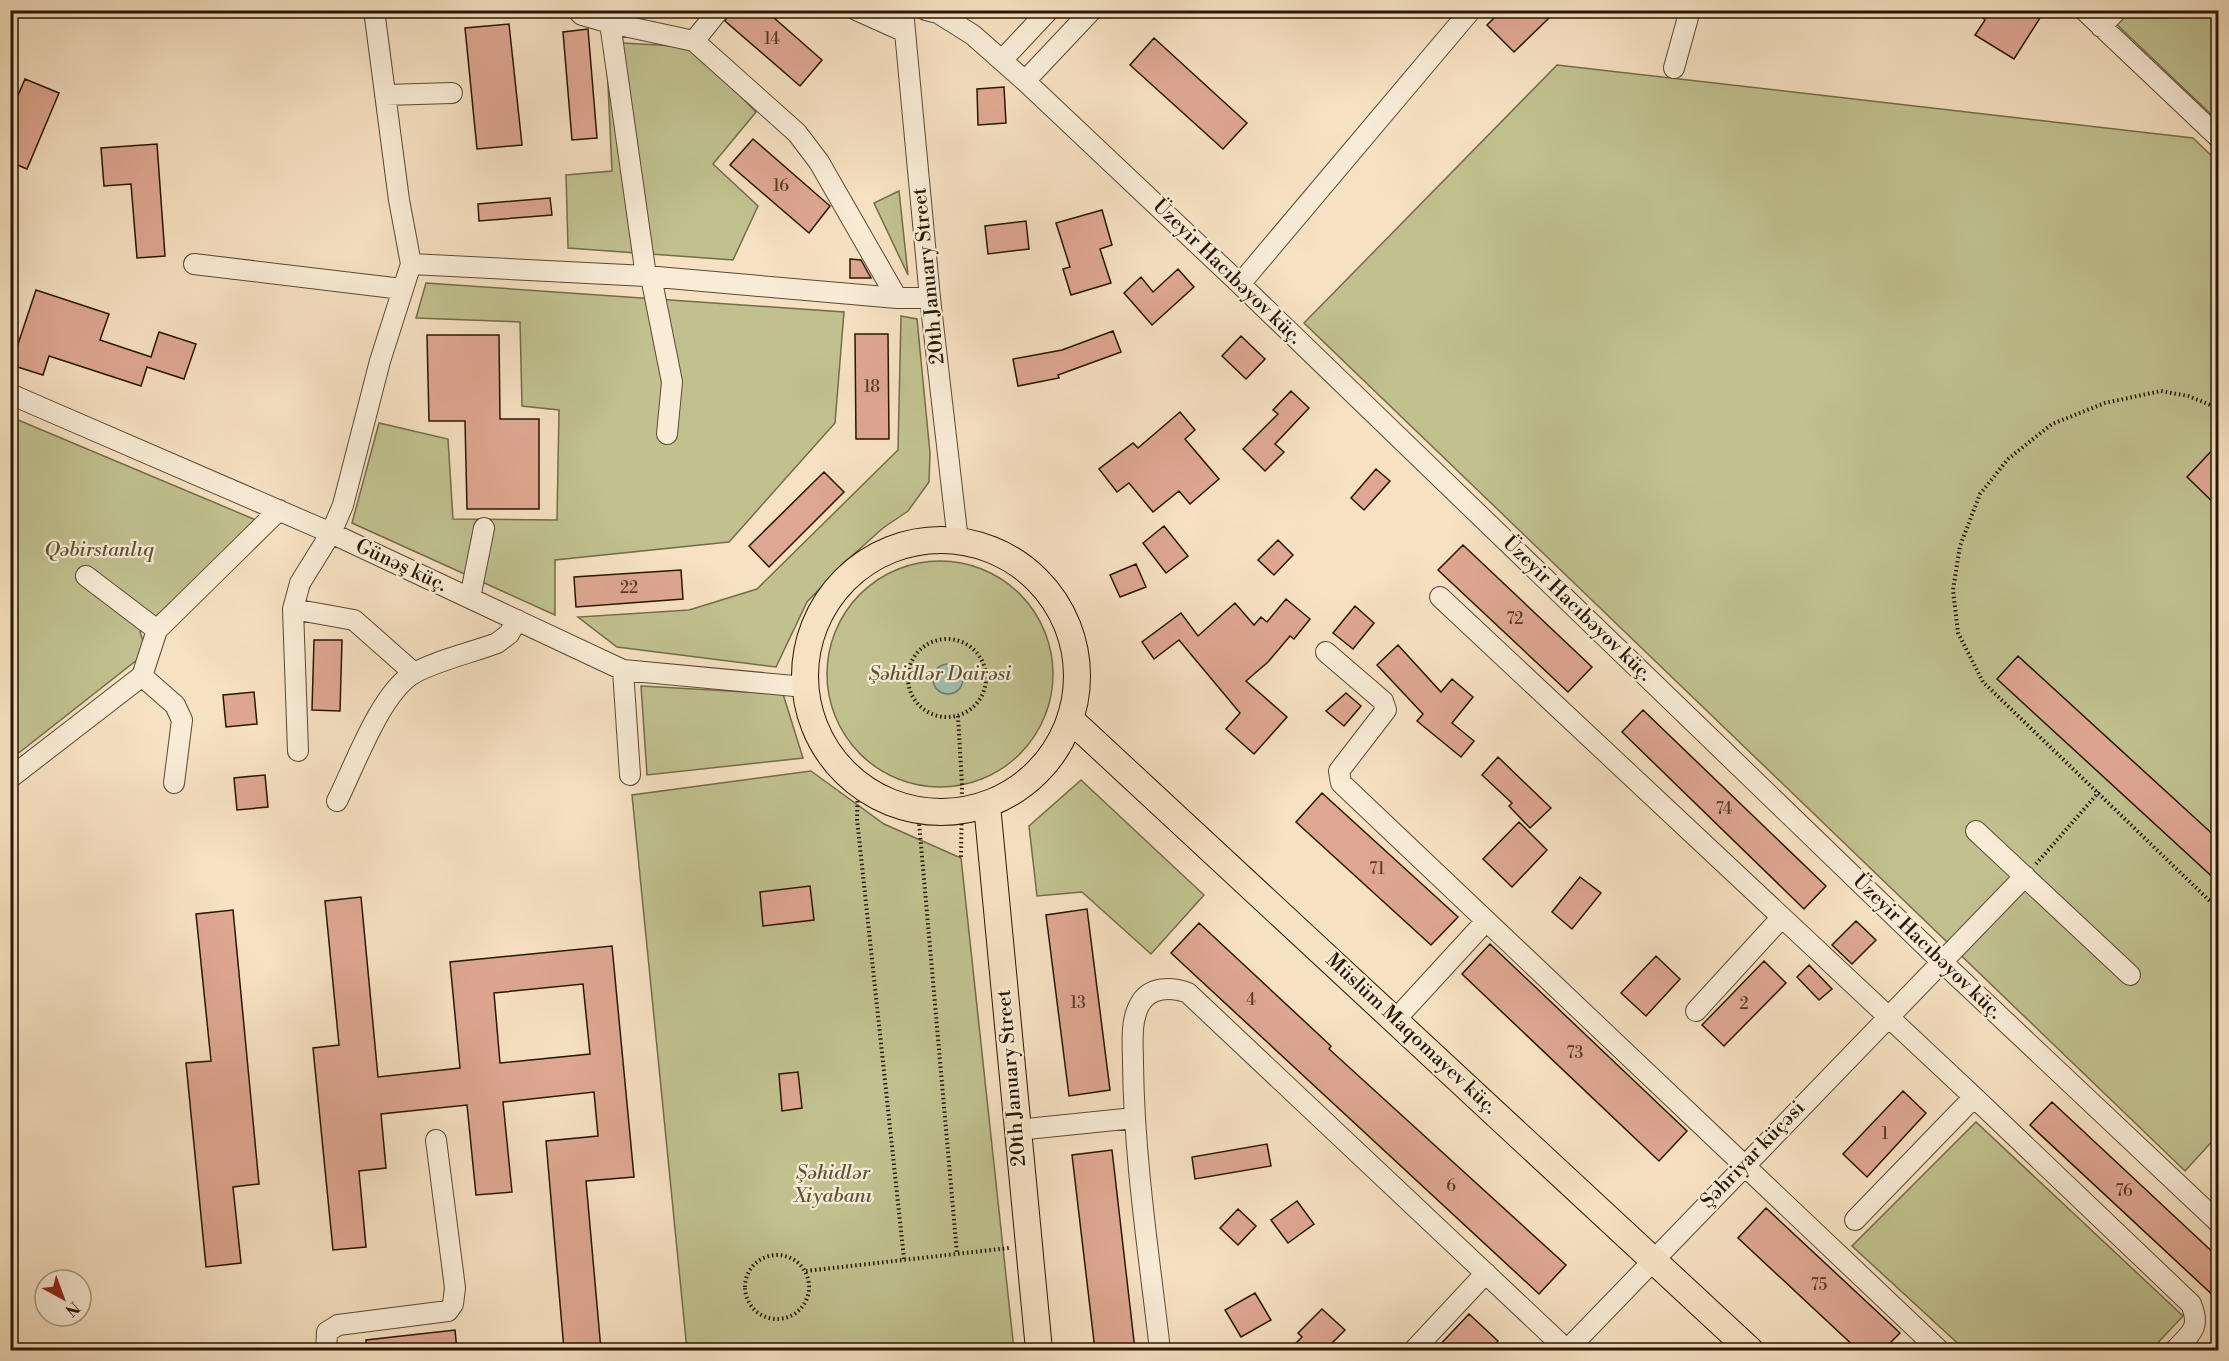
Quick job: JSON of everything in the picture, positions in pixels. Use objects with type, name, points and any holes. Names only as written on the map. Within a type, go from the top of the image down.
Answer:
[{"type":"main road","points":[[931,540],[958,541],[992,550],[1030,573],[1049,592],[1063,615],[1072,640],[1077,666],[1076,693],[1070,719],[1051,756],[1029,780],[1009,794],[987,805],[963,811],[918,811],[875,796],[858,783],[840,769],[815,731],[805,687],[809,642],[822,609],[837,587],[857,569],[879,555],[905,545],[931,540]]},
{"type":"main road","name":"Müslüm Maqomayev küç.","points":[[1070,719],[1750,1350]]},
{"type":"main road","name":"20th January Street","points":[[987,805],[1039,1350]]},
{"type":"street","points":[[298,751],[293,609],[300,583],[330,533],[343,505],[402,289],[411,264],[399,200],[374,10]]},
{"type":"street","points":[[577,10],[582,15],[609,23],[694,41],[797,133],[819,162],[897,298]]},
{"type":"street","points":[[694,41],[719,10]]},
{"type":"street","points":[[856,10],[905,32]]},
{"type":"street","name":"20th January Street","points":[[903,10],[930,298],[958,541]]},
{"type":"street","name":"Üzeyir Hacıbəyov küç.","points":[[926,10],[958,25],[1002,60],[1240,284],[1941,961],[2218,1222]]},
{"type":"street","points":[[1002,60],[1049,10]]},
{"type":"street","points":[[1024,81],[1092,10]]},
{"type":"street","points":[[1240,284],[1471,10]]},
{"type":"street","points":[[1674,68],[1690,10]]},
{"type":"street","points":[[2084,10],[2218,137]]},
{"type":"street","points":[[2101,27],[2117,10]]},
{"type":"street","points":[[609,23],[648,276],[672,382],[667,434]]},
{"type":"street","points":[[385,95],[452,93]]},
{"type":"street","points":[[194,264],[402,289]]},
{"type":"street","points":[[411,264],[648,276],[897,298],[930,298]]},
{"type":"street","name":"Günəş küç.","points":[[10,394],[279,510],[623,670],[805,687]]},
{"type":"street","points":[[10,778],[142,676],[157,630],[279,510]]},
{"type":"street","points":[[470,598],[484,528]]},
{"type":"street","points":[[86,576],[157,630]]},
{"type":"street","points":[[1440,597],[1974,1096],[2191,1304],[2197,1319],[2194,1330],[2175,1350]]},
{"type":"street","points":[[293,609],[354,620],[414,674]]},
{"type":"street","points":[[337,801],[387,699],[400,683],[414,674],[497,643],[509,634],[517,620]]},
{"type":"street","points":[[1326,652],[1383,700],[1386,710],[1339,771],[1341,783],[1939,1350]]},
{"type":"street","points":[[623,670],[630,775]]},
{"type":"street","points":[[142,676],[175,705],[182,720],[174,783]]},
{"type":"street","points":[[1976,831],[2130,975]]},
{"type":"street","name":"Şəhriyar küçəsi","points":[[1567,1350],[1743,1165],[2025,876]]},
{"type":"street","points":[[1696,1011],[1782,917]]},
{"type":"street","points":[[1395,1020],[1486,921]]},
{"type":"street","points":[[1160,1350],[1134,1118],[1133,1027],[1140,1004],[1154,992],[1173,987],[1188,993],[1567,1350]]},
{"type":"street","points":[[1855,1220],[1974,1096]]},
{"type":"street","points":[[1017,1130],[1134,1118]]},
{"type":"street","points":[[326,1350],[327,1332],[338,1325],[448,1311],[453,1304],[455,1288],[436,1140]]},
{"type":"street","points":[[1414,1350],[1486,1273]]},
{"type":"path","points":[[2216,907],[1983,682],[1958,633],[1953,590],[1960,546],[1980,495],[2007,459],[2052,424],[2106,403],[2161,391],[2188,396],[2218,408]]},
{"type":"path","points":[[937,640],[959,640],[969,645],[984,662],[986,684],[983,695],[977,705],[958,717],[935,716],[925,711],[911,694],[908,684],[911,661],[926,645],[937,640]]},
{"type":"path","points":[[958,717],[962,785],[961,858]]},
{"type":"path","points":[[858,783],[857,819],[904,1259]]},
{"type":"path","points":[[2025,876],[2099,792]]},
{"type":"path","points":[[918,811],[957,1254]]},
{"type":"path","points":[[806,1271],[1028,1246]]},
{"type":"path","points":[[784,1255],[793,1258],[806,1271],[809,1280],[808,1298],[797,1313],[780,1319],[770,1318],[762,1315],[749,1302],[746,1294],[747,1275],[751,1267],[766,1256],[784,1255]]},
{"type":"green space","points":[[2102,11],[2218,11],[2218,121],[2110,18]]},
{"type":"green space","points":[[606,42],[692,47],[756,112],[713,164],[758,206],[733,260],[568,248],[566,175],[612,171]]},
{"type":"green space","points":[[1557,65],[2193,138],[2218,162],[2218,1135],[2185,1171],[1304,323]]},
{"type":"green space","points":[[899,191],[908,275],[874,203]]},
{"type":"green space","points":[[426,283],[844,312],[835,423],[729,542],[555,560],[555,615],[352,523],[379,423],[448,439],[453,519],[557,520],[559,410],[522,406],[520,322],[416,318]]},
{"type":"green space","points":[[901,316],[917,319],[930,453],[929,482],[908,511],[883,528],[844,563],[807,602],[776,667],[617,647],[578,617],[689,610],[757,589],[898,450]]},
{"type":"green space","name":"Qəbirstanlıq","points":[[11,417],[256,520],[140,632],[147,652],[11,759]]},
{"type":"green space","name":"Şəhidlər Dairəsi","points":[[940,561],[962,563],[993,574],[1020,594],[1040,621],[1051,652],[1053,674],[1051,696],[1040,727],[1020,754],[993,774],[962,785],[940,787],[918,785],[887,774],[860,754],[840,727],[829,696],[827,674],[829,652],[840,621],[860,594],[887,574],[918,563]]},
{"type":"green space","points":[[641,686],[783,694],[803,758],[647,775]]},
{"type":"green space","name":"Şəhidlər Xiyabanı","points":[[811,771],[884,824],[961,858],[1014,1350],[687,1350],[632,795]]},
{"type":"green space","points":[[1081,780],[1204,895],[1151,954],[1082,892],[1037,896],[1029,826]]},
{"type":"green space","points":[[1976,1122],[2183,1316],[2151,1350],[1965,1350],[1852,1246]]},
{"type":"shaded area","points":[[948,664],[959,668],[963,679],[959,690],[948,694],[937,690],[933,679],[937,668]]},
{"type":"building","points":[[731,10],[765,10],[822,60],[800,86],[725,21]]},
{"type":"building","points":[[1502,10],[1541,10],[1549,18],[1514,52],[1487,25]]},
{"type":"building","points":[[1975,10],[2014,10],[2023,16],[2027,10],[2045,10],[2014,59],[1975,35],[1985,20]]},
{"type":"building","points":[[509,24],[522,145],[477,149],[465,28]]},
{"type":"building","points":[[588,29],[597,138],[572,140],[563,32]]},
{"type":"building","points":[[1154,38],[1247,123],[1223,149],[1130,65]]},
{"type":"building","points":[[25,79],[59,93],[27,169],[10,162],[10,114]]},
{"type":"building","points":[[1004,87],[1006,123],[978,125],[977,89]]},
{"type":"building","points":[[753,139],[830,206],[809,233],[730,165]]},
{"type":"building","points":[[157,144],[165,256],[137,258],[131,184],[104,186],[101,148]]},
{"type":"building","points":[[550,198],[552,215],[479,221],[478,204]]},
{"type":"building","points":[[1102,210],[1112,245],[1100,249],[1111,283],[1071,295],[1063,269],[1070,267],[1056,223]]},
{"type":"building","points":[[1026,221],[1029,249],[988,254],[985,226]]},
{"type":"building","points":[[850,259],[861,260],[871,278],[850,278]]},
{"type":"building","points":[[1178,269],[1194,287],[1152,325],[1124,293],[1141,277],[1153,292]]},
{"type":"building","points":[[36,290],[109,314],[100,340],[151,357],[159,332],[196,344],[184,379],[147,367],[141,386],[49,356],[43,375],[11,365]]},
{"type":"building","points":[[1113,331],[1121,352],[1058,375],[1059,378],[1018,386],[1013,359],[1062,350]]},
{"type":"building","points":[[855,334],[888,334],[889,439],[856,439]]},
{"type":"building","points":[[427,335],[499,335],[500,419],[539,419],[539,509],[467,509],[465,421],[429,421]]},
{"type":"building","points":[[1241,336],[1265,359],[1246,379],[1222,356]]},
{"type":"building","points":[[1291,391],[1309,408],[1275,444],[1284,452],[1265,471],[1243,449],[1278,414],[1273,410]]},
{"type":"building","points":[[1180,412],[1195,430],[1185,439],[1219,479],[1190,504],[1179,491],[1153,512],[1129,483],[1117,492],[1099,469],[1133,443],[1138,448]]},
{"type":"building","points":[[2218,444],[2218,507],[2187,477]]},
{"type":"building","points":[[1376,469],[1390,481],[1364,510],[1351,498]]},
{"type":"building","points":[[824,472],[844,492],[769,567],[749,546]]},
{"type":"building","points":[[1164,526],[1188,556],[1166,573],[1143,543]]},
{"type":"building","points":[[1278,540],[1293,555],[1274,575],[1258,560]]},
{"type":"building","points":[[1463,545],[1592,667],[1568,692],[1438,570]]},
{"type":"building","points":[[1136,564],[1146,587],[1120,597],[1110,575]]},
{"type":"building","points":[[681,570],[683,599],[576,607],[574,577]]},
{"type":"building","points":[[1286,599],[1310,619],[1294,639],[1290,636],[1268,662],[1246,681],[1287,717],[1254,754],[1226,729],[1240,713],[1179,640],[1154,659],[1142,642],[1181,613],[1198,636],[1235,603],[1254,625],[1261,617],[1267,622]]},
{"type":"building","points":[[1355,606],[1374,623],[1353,649],[1333,633]]},
{"type":"building","points":[[314,640],[342,640],[340,711],[312,710]]},
{"type":"building","points":[[1398,645],[1441,692],[1452,679],[1473,697],[1452,723],[1474,741],[1461,757],[1417,721],[1423,714],[1377,665]]},
{"type":"building","points":[[2018,656],[2218,839],[2218,882],[1997,679]]},
{"type":"building","points":[[254,692],[257,724],[226,727],[223,695]]},
{"type":"building","points":[[1346,693],[1361,706],[1344,726],[1326,711]]},
{"type":"building","points":[[1643,710],[1826,886],[1804,909],[1622,732]]},
{"type":"building","points":[[1498,757],[1551,808],[1530,828],[1509,806],[1512,803],[1482,775]]},
{"type":"building","points":[[265,775],[268,807],[237,810],[234,778]]},
{"type":"building","points":[[1322,793],[1458,917],[1431,945],[1296,822]]},
{"type":"building","points":[[1519,822],[1547,850],[1512,887],[1483,859]]},
{"type":"building","points":[[1580,877],[1601,893],[1572,929],[1552,912]]},
{"type":"building","points":[[810,886],[814,920],[763,926],[760,892]]},
{"type":"building","points":[[361,897],[378,1077],[460,1068],[450,962],[612,946],[634,1177],[586,1181],[601,1350],[564,1350],[546,1141],[598,1136],[594,1092],[503,1102],[512,1192],[476,1195],[467,1105],[381,1114],[386,1168],[359,1171],[366,1247],[333,1250],[313,1048],[339,1045],[325,901]],"holes":[[[583,984],[590,1054],[500,1063],[494,993]]]},
{"type":"building","points":[[1087,909],[1110,1090],[1069,1096],[1046,915]]},
{"type":"building","points":[[233,910],[259,1184],[233,1187],[241,1263],[206,1267],[186,1063],[211,1061],[196,914]]},
{"type":"building","points":[[1856,921],[1876,940],[1852,964],[1832,945]]},
{"type":"building","points":[[1199,923],[1331,1046],[1329,1049],[1566,1265],[1539,1294],[1171,953]]},
{"type":"building","points":[[1490,944],[1687,1131],[1659,1161],[1462,974]]},
{"type":"building","points":[[1656,956],[1680,979],[1646,1016],[1621,993]]},
{"type":"building","points":[[1764,961],[1786,983],[1724,1046],[1702,1025]]},
{"type":"building","points":[[1809,965],[1832,989],[1819,1000],[1797,977]]},
{"type":"building","points":[[798,1072],[802,1108],[782,1111],[779,1074]]},
{"type":"building","points":[[1903,1091],[1926,1113],[1867,1177],[1843,1154]]},
{"type":"building","points":[[2052,1102],[2218,1257],[2218,1300],[2030,1125]]},
{"type":"building","points":[[1267,1144],[1271,1166],[1195,1179],[1192,1157]]},
{"type":"building","points":[[1112,1150],[1135,1350],[1095,1350],[1072,1155]]},
{"type":"building","points":[[1297,1201],[1314,1224],[1288,1243],[1271,1220]]},
{"type":"building","points":[[1766,1208],[1900,1333],[1883,1350],[1858,1350],[1738,1238]]},
{"type":"building","points":[[1238,1209],[1256,1226],[1238,1245],[1220,1228]]},
{"type":"building","points":[[1255,1293],[1271,1320],[1241,1337],[1225,1310]]},
{"type":"building","points":[[1322,1309],[1345,1330],[1325,1350],[1289,1350],[1302,1337],[1298,1333]]},
{"type":"building","points":[[1469,1314],[1498,1341],[1489,1350],[1435,1350]]},
{"type":"building","points":[[455,1330],[457,1350],[366,1350],[366,1340]]}]
